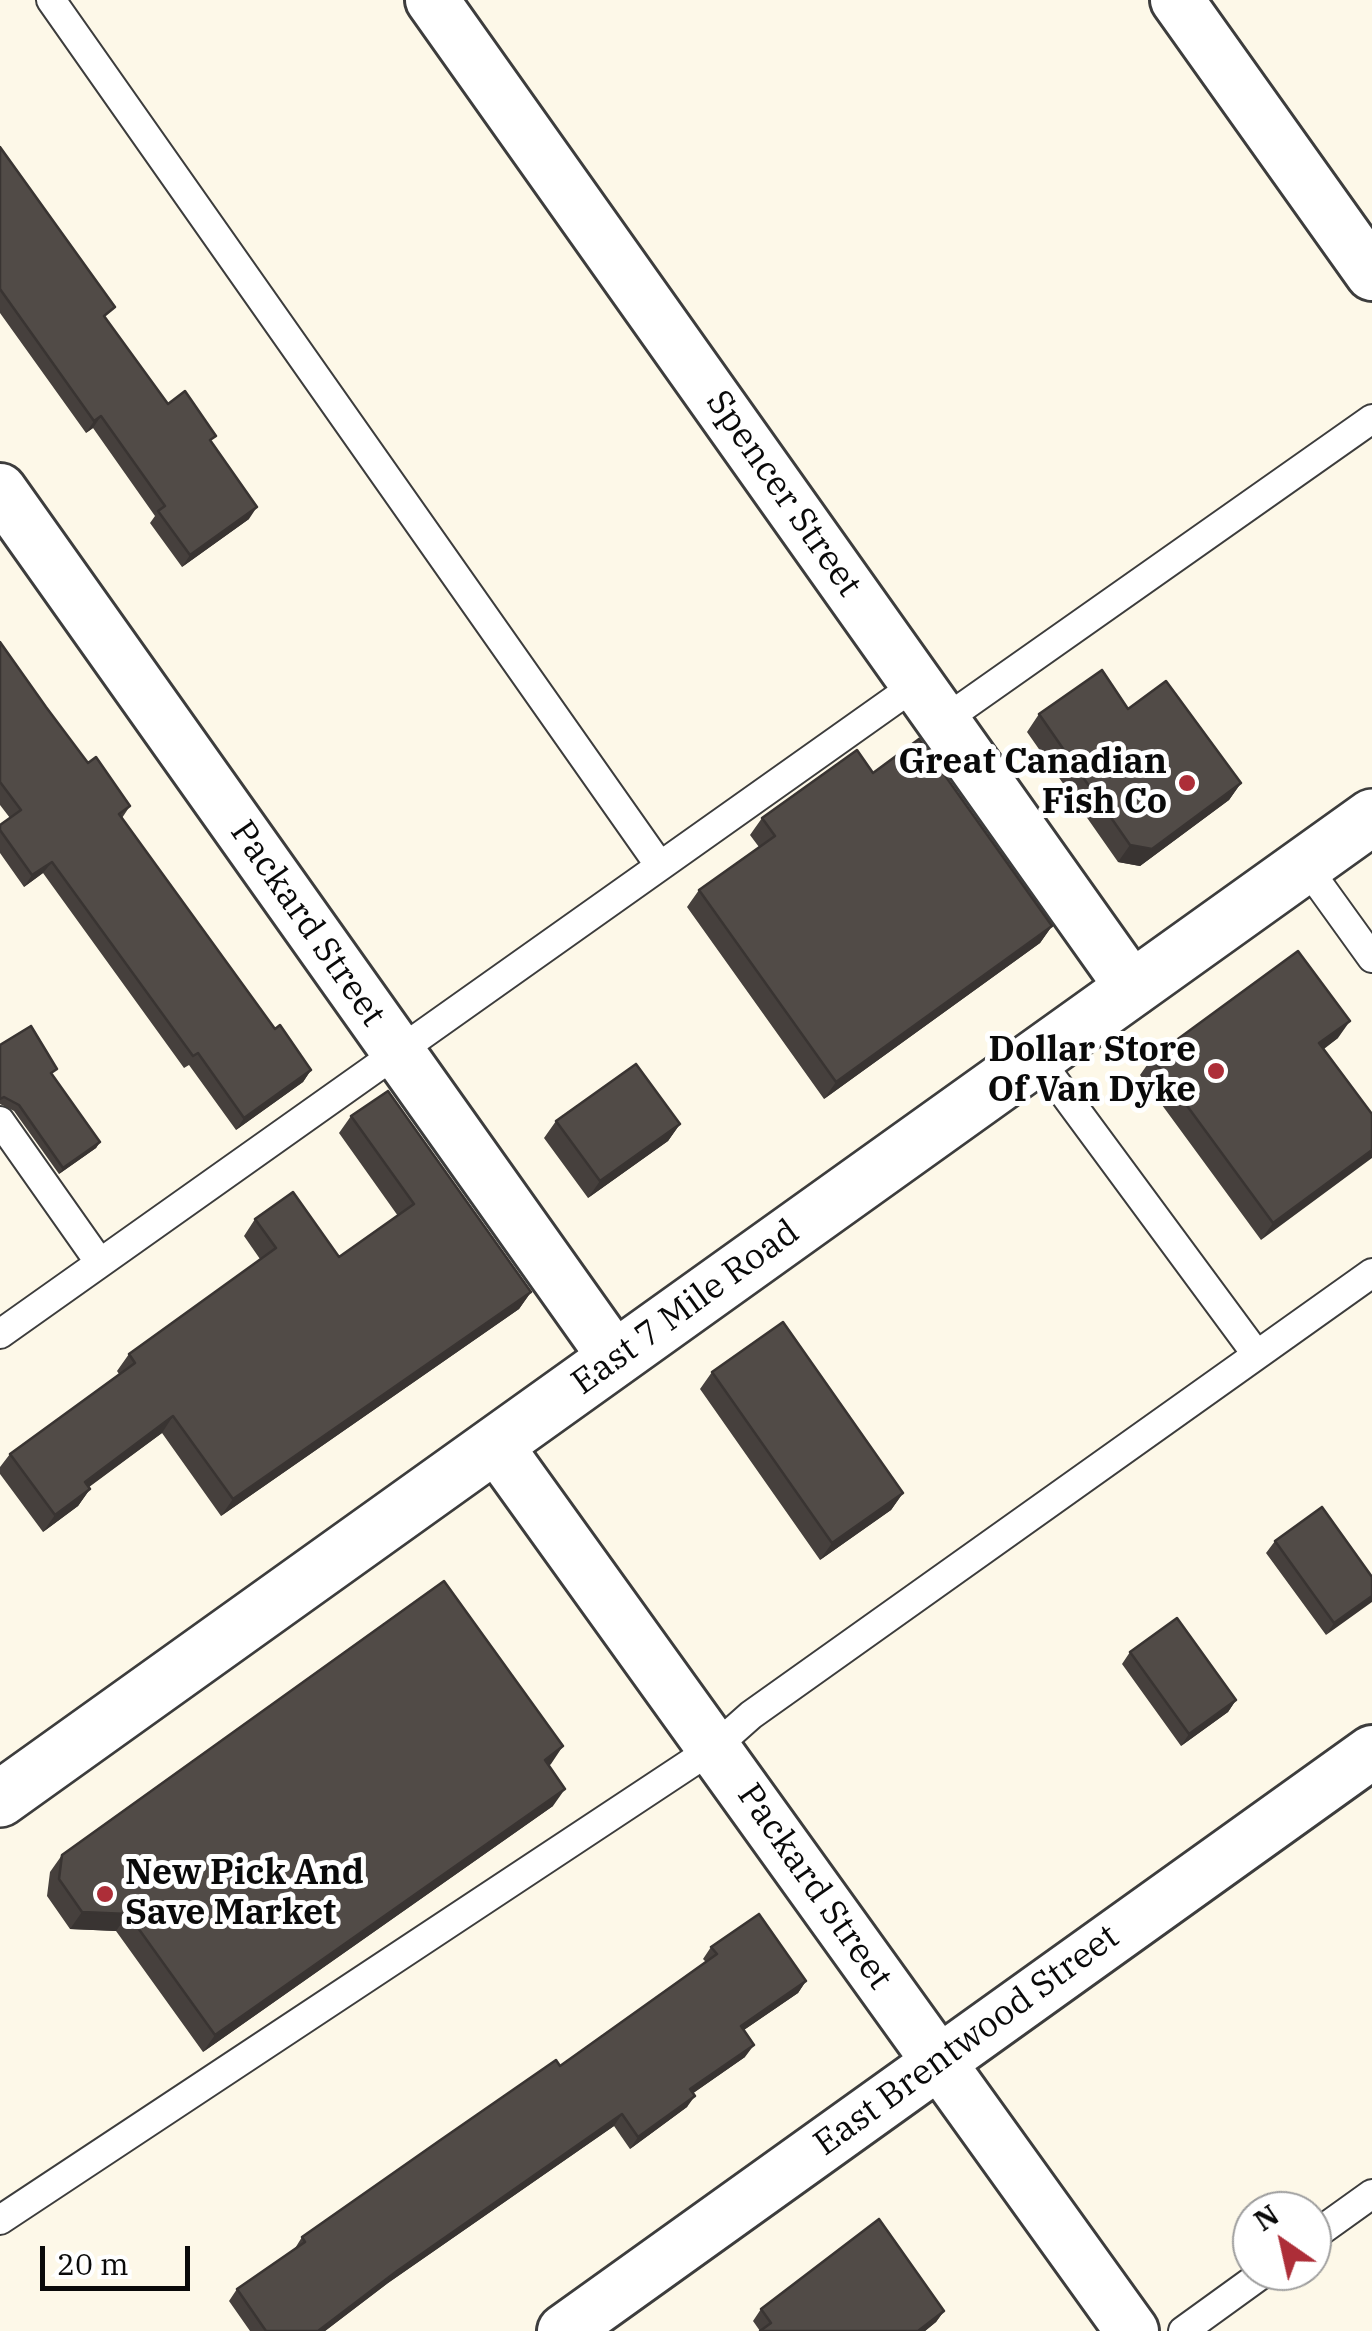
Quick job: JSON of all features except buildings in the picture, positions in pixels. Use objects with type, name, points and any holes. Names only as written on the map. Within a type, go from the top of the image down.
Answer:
[{"type":"street","name":"Spencer Street","points":[[432,0],[1133,989]]},
{"type":"street","points":[[1177,0],[1372,274]]},
{"type":"street","name":"Packard Street","points":[[0,490],[615,1358]]},
{"type":"street","name":"East 7 Mile Road","points":[[1,1796],[1372,817]]},
{"type":"street","name":"Packard Street","points":[[495,1444],[1132,2331]]},
{"type":"street","name":"East Brentwood Street","points":[[564,2331],[1372,1752]]},
{"type":"lane","points":[[51,0],[660,866]]},
{"type":"lane","points":[[0,1334],[660,866],[930,703],[1372,419]]},
{"type":"lane","points":[[1305,865],[1372,958]]},
{"type":"lane","points":[[1037,1057],[1257,1356]]},
{"type":"lane","points":[[0,1122],[100,1262]]},
{"type":"lane","points":[[0,2220],[715,1747],[751,1715],[1372,1273]]},
{"type":"lane","points":[[1332,2223],[1372,2194]]},
{"type":"lane","points":[[1182,2331],[1238,2291]]},
{"type":"place","name":"Great Canadian Fish Co","points":[[1187,783]]},
{"type":"place","name":"Dollar Store Of Van Dyke","points":[[1216,1071]]},
{"type":"place","name":"New Pick And Save Market","points":[[105,1894]]}]
